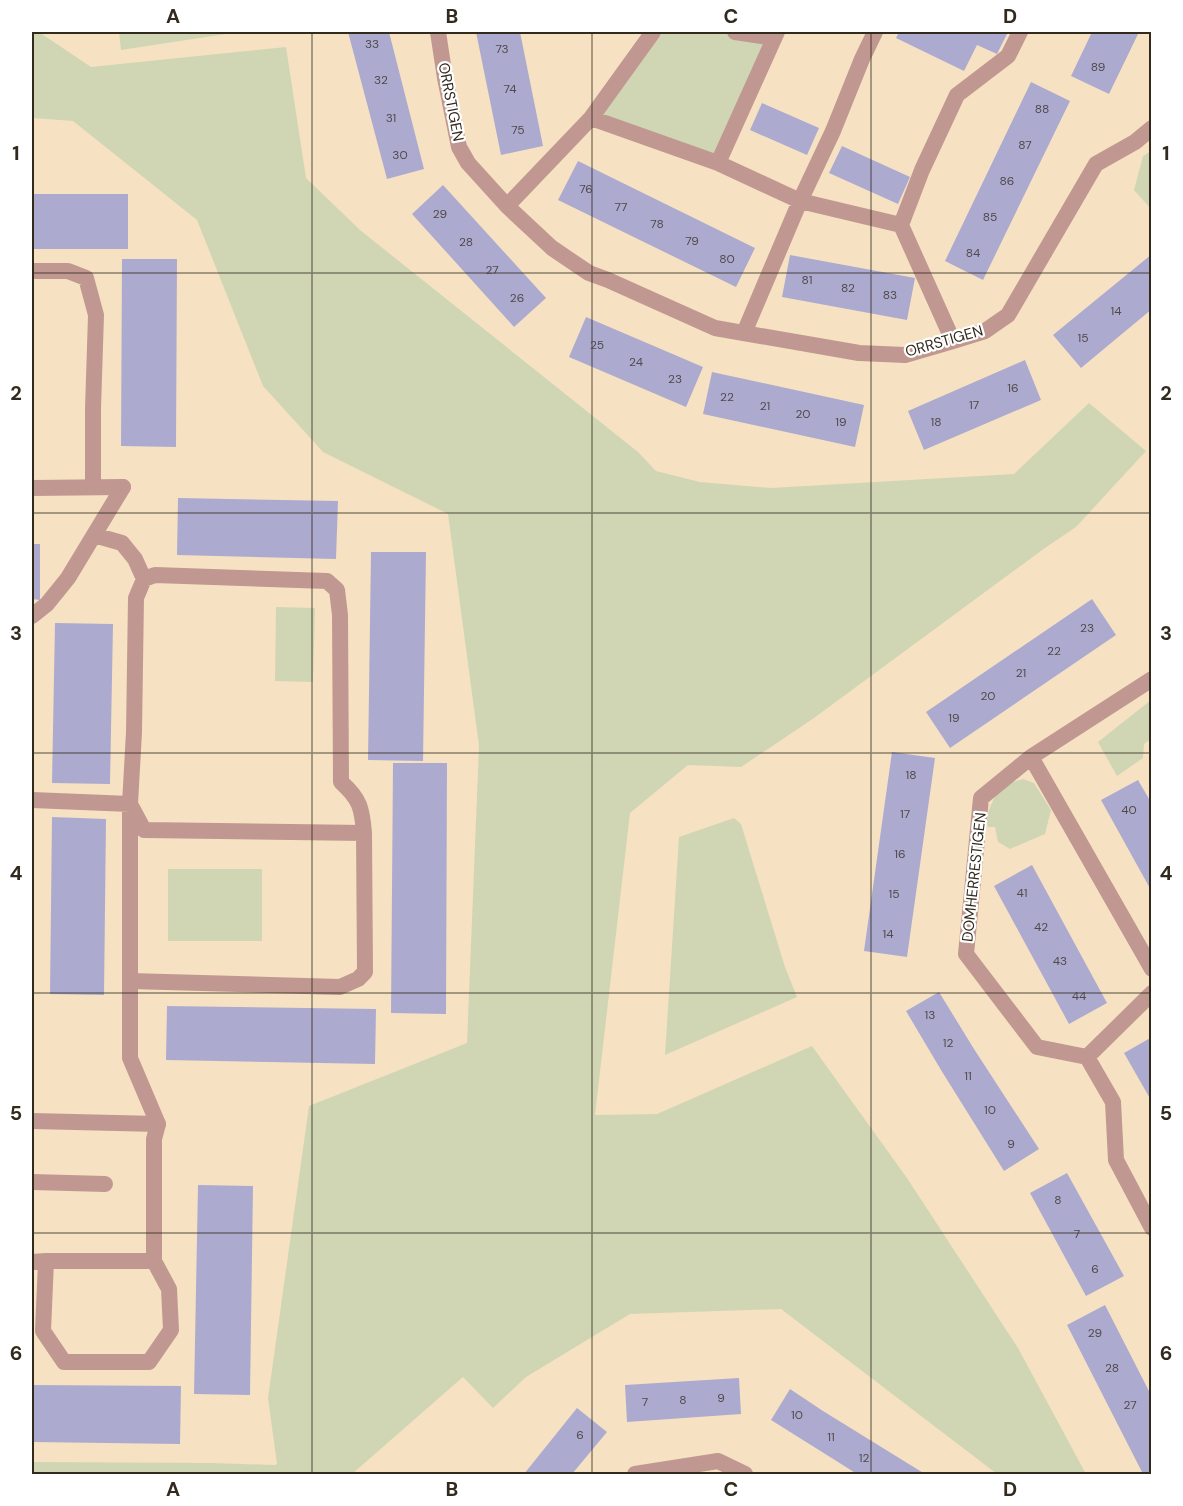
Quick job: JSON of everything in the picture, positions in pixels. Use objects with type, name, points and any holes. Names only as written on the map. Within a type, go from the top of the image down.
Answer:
[{"type":"street","name":"ORRSTIGEN","points":[[438,32],[459,147],[468,164],[507,206],[552,248],[589,273],[715,328],[859,353],[905,355],[985,331],[1008,315],[1096,164],[1135,142],[1152,128]]},
{"type":"street","points":[[507,206],[591,118],[653,32]]},
{"type":"street","points":[[718,163],[776,35],[735,32]]},
{"type":"street","points":[[744,333],[875,32]]},
{"type":"street","points":[[953,341],[901,225],[922,170],[957,95],[1008,56],[1020,32]]},
{"type":"street","points":[[591,118],[718,163],[800,201],[901,225]]},
{"type":"street","points":[[32,271],[68,271],[86,278],[96,315],[93,487]]},
{"type":"street","points":[[32,488],[123,488],[68,578],[47,604],[32,616]]},
{"type":"street","points":[[94,535],[122,543],[135,559],[144,579],[136,598],[134,732],[130,804],[130,1058],[158,1124],[154,1139],[154,1262],[169,1289],[171,1330],[149,1362],[64,1362],[43,1331],[39,1262],[154,1262]]},
{"type":"street","points":[[130,981],[340,987],[358,979],[365,972],[363,811],[354,793],[341,782],[340,615],[337,590],[327,581],[155,575],[144,579]]},
{"type":"street","name":"DOMHERRESTIGEN","points":[[1087,1057],[1037,1047],[966,954],[981,798],[1031,757],[1152,679]]},
{"type":"street","points":[[1031,757],[1152,969]]},
{"type":"street","points":[[32,800],[130,804]]},
{"type":"street","points":[[130,804],[144,830],[364,833]]},
{"type":"street","points":[[1152,993],[1087,1057],[1113,1102],[1116,1160],[1152,1228]]},
{"type":"street","points":[[32,1121],[158,1124]]},
{"type":"street","points":[[32,1182],[105,1184]]},
{"type":"street","points":[[635,1474],[718,1461],[745,1474]]},
{"type":"green space","points":[[32,32],[39,32],[91,67],[286,47],[306,178],[360,230],[638,452],[656,471],[700,482],[771,488],[1014,474],[1089,403],[1146,451],[1076,527],[814,718],[741,767],[688,765],[630,813],[595,1115],[657,1114],[812,1046],[907,1178],[1018,1348],[1086,1474],[997,1474],[781,1309],[630,1314],[526,1377],[493,1408],[463,1377],[352,1474],[32,1474],[32,1462],[277,1464],[268,1398],[309,1106],[467,1043],[479,746],[448,514],[323,452],[263,386],[197,220],[73,121],[32,118]]},
{"type":"green space","points":[[119,32],[239,32],[121,50]]},
{"type":"green space","points":[[653,32],[735,32],[774,38],[718,163],[591,118]]},
{"type":"green space","points":[[1151,151],[1151,209],[1134,190],[1143,156]]},
{"type":"green space","points":[[276,607],[315,608],[313,682],[275,681]]},
{"type":"green space","points":[[1151,700],[1151,739],[1144,744],[1143,758],[1117,776],[1098,742]]},
{"type":"green space","points":[[1023,779],[1034,783],[1051,810],[1045,834],[1010,849],[998,842],[995,827],[988,827],[985,819],[995,796],[1006,784]]},
{"type":"green space","points":[[734,818],[741,824],[785,967],[797,997],[665,1055],[679,837]]},
{"type":"green space","points":[[168,869],[262,869],[262,941],[168,941]]},
{"type":"building","points":[[348,32],[389,32],[424,169],[387,179]]},
{"type":"building","points":[[476,32],[520,32],[543,146],[501,155]]},
{"type":"building","points":[[899,32],[1008,32],[997,54],[977,45],[964,71],[896,38]]},
{"type":"building","points":[[1092,32],[1139,32],[1109,94],[1071,76]]},
{"type":"building","points":[[1031,82],[1070,101],[983,280],[945,261]]},
{"type":"building","points":[[762,103],[819,128],[807,155],[750,130]]},
{"type":"building","points":[[842,146],[910,177],[898,204],[829,173]]},
{"type":"building","points":[[578,161],[755,248],[736,287],[558,200]]},
{"type":"building","points":[[443,185],[546,298],[514,327],[412,214]]},
{"type":"building","points":[[32,194],[128,194],[128,249],[32,249]]},
{"type":"building","points":[[1152,254],[1152,309],[1081,368],[1053,335]]},
{"type":"building","points":[[790,255],[915,278],[907,320],[782,297]]},
{"type":"building","points":[[122,259],[177,259],[176,447],[121,446]]},
{"type":"building","points":[[586,317],[703,367],[686,407],[569,357]]},
{"type":"building","points":[[1025,360],[1041,400],[924,450],[908,411]]},
{"type":"building","points":[[712,372],[864,405],[855,447],[703,414]]},
{"type":"building","points":[[178,498],[338,501],[336,559],[177,555]]},
{"type":"building","points":[[32,544],[40,544],[40,600],[32,599]]},
{"type":"building","points":[[371,552],[426,552],[423,761],[368,760]]},
{"type":"building","points":[[1092,599],[1116,635],[950,748],[926,712]]},
{"type":"building","points":[[55,623],[113,624],[110,784],[52,783]]},
{"type":"building","points":[[892,752],[935,758],[907,957],[864,951]]},
{"type":"building","points":[[393,763],[447,763],[446,1014],[391,1013]]},
{"type":"building","points":[[1138,780],[1152,804],[1152,892],[1101,800]]},
{"type":"building","points":[[52,817],[106,819],[104,995],[50,994]]},
{"type":"building","points":[[1032,865],[1107,1003],[1069,1024],[994,886]]},
{"type":"building","points":[[939,992],[1039,1149],[1004,1171],[906,1011]]},
{"type":"building","points":[[167,1006],[376,1009],[375,1064],[166,1060]]},
{"type":"building","points":[[1152,1037],[1152,1102],[1124,1053]]},
{"type":"building","points":[[1067,1173],[1124,1276],[1086,1296],[1030,1193]]},
{"type":"building","points":[[198,1185],[253,1186],[250,1395],[194,1394]]},
{"type":"building","points":[[1105,1305],[1152,1397],[1152,1474],[1143,1474],[1067,1325]]},
{"type":"building","points":[[739,1378],[741,1414],[627,1422],[625,1385]]},
{"type":"building","points":[[32,1385],[181,1386],[180,1444],[32,1442]]},
{"type":"building","points":[[790,1389],[925,1474],[857,1474],[771,1420]]},
{"type":"building","points":[[577,1408],[607,1432],[572,1474],[524,1474]]}]
